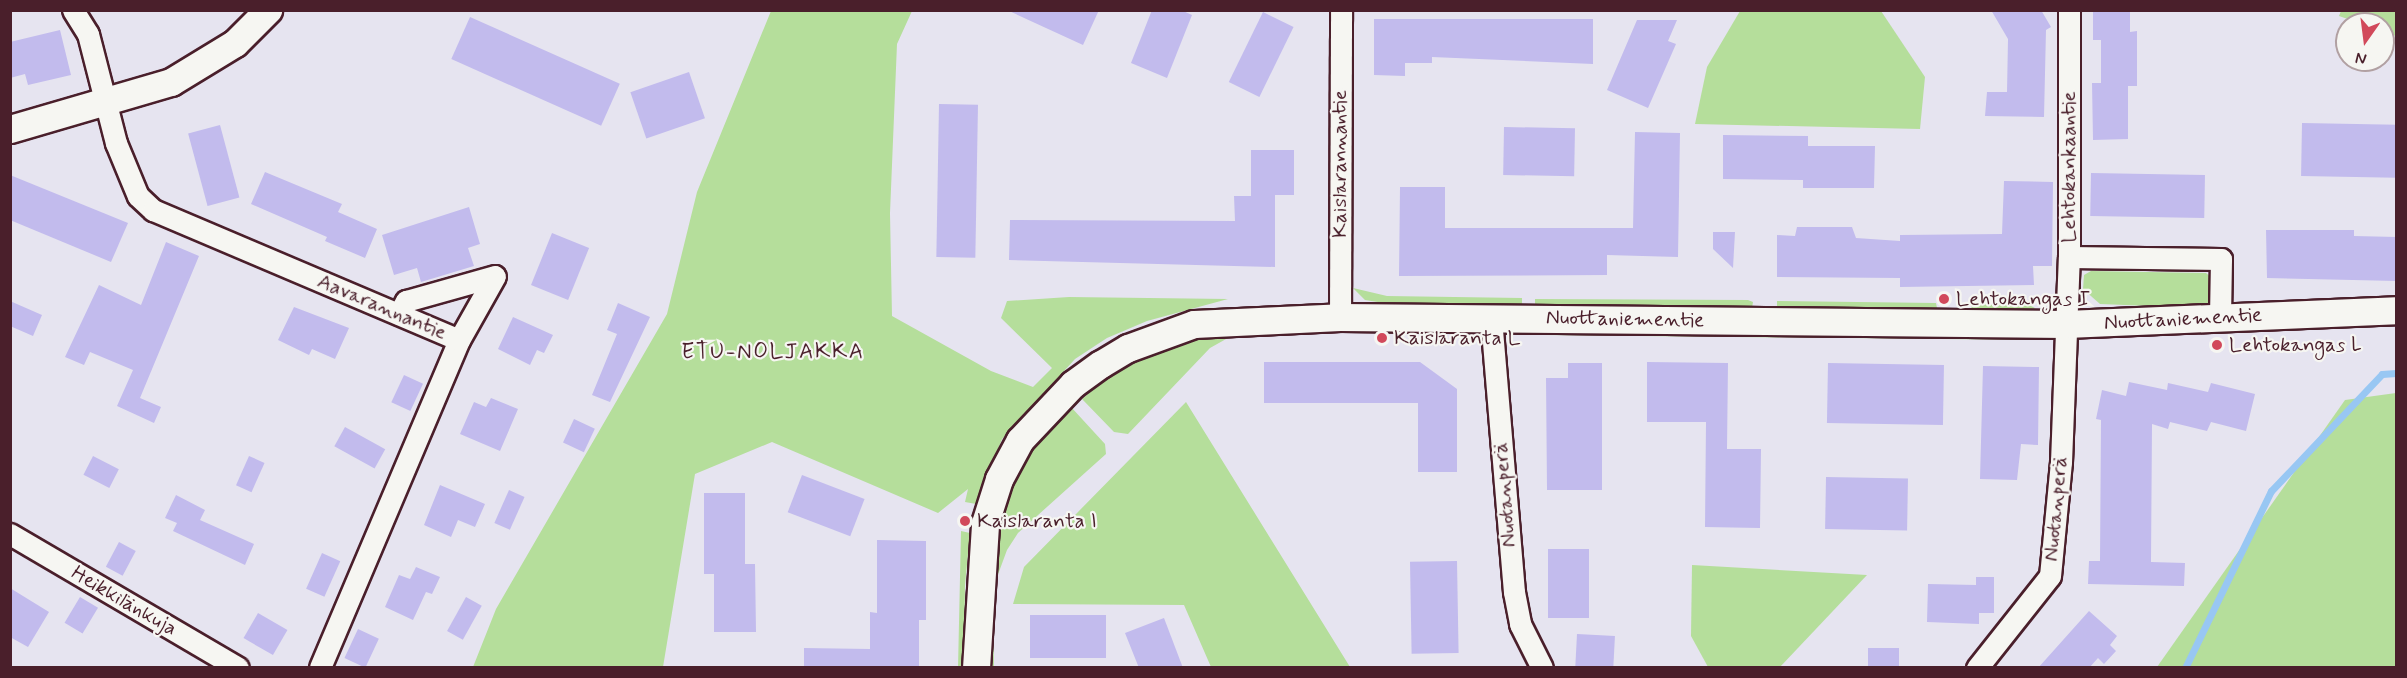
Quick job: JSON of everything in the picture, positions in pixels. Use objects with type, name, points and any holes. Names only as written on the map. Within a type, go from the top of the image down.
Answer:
[{"type":"street","name":"Aavarannantie","points":[[73,10],[87,34],[116,143],[138,196],[153,210],[459,340],[320,668]]},
{"type":"street","points":[[10,129],[106,104],[197,70],[235,43],[268,10]]},
{"type":"street","name":"Kaislarannantie","points":[[1340,317],[1341,10]]},
{"type":"street","name":"Lehtokankaantie","points":[[2066,324],[2069,257],[2068,10]]},
{"type":"street","points":[[2069,257],[2221,259],[2220,318]]},
{"type":"street","points":[[399,314],[406,301],[495,276],[459,340]]},
{"type":"street","name":"Nuottaniementie","points":[[976,668],[985,524],[999,479],[1020,440],[1073,384],[1128,348],[1194,324],[1340,317],[2066,324],[2397,310]]},
{"type":"street","name":"Nuotanperä","points":[[1491,318],[1514,592],[1520,624],[1542,668]]},
{"type":"street","name":"Nuotanperä","points":[[1977,668],[2050,576],[2061,462],[2066,324]]},
{"type":"street","name":"Heikkilänkuja","points":[[10,534],[238,668]]},
{"type":"green space","points":[[771,11],[912,11],[897,44],[890,213],[892,316],[991,371],[1033,387],[1052,368],[1001,318],[1007,301],[1069,297],[1228,299],[1147,321],[1107,338],[1075,359],[1002,439],[976,504],[965,502],[968,489],[938,513],[772,442],[695,474],[663,667],[473,667],[496,609],[667,314],[697,192]]},
{"type":"green space","points":[[1740,11],[1881,11],[1925,77],[1920,129],[1695,124],[1707,67]]},
{"type":"green space","points":[[2396,11],[2396,36],[2395,12],[2341,12]]},
{"type":"green space","points":[[2091,271],[2206,273],[2212,278],[2212,302],[2198,308],[2100,304],[2083,289],[2084,275]]},
{"type":"green space","points":[[1353,288],[1387,296],[1522,298],[1522,305],[1384,303],[1365,300]]},
{"type":"green space","points":[[1535,299],[1748,300],[1753,302],[1752,308],[1686,308],[1535,305]]},
{"type":"green space","points":[[1777,301],[1936,303],[1937,308],[1777,308]]},
{"type":"green space","points":[[1971,304],[2029,305],[2035,308],[2031,311],[1972,311]]},
{"type":"green space","points":[[1538,331],[2038,337],[2039,340],[1543,335]]},
{"type":"green space","points":[[1235,334],[1210,348],[1128,434],[1114,432],[1082,399],[1121,366],[1184,336]]},
{"type":"green space","points":[[2396,393],[2396,667],[2157,667],[2345,400]]},
{"type":"green space","points":[[1186,402],[1350,667],[1211,667],[1184,605],[1013,604],[1024,567]]},
{"type":"green space","points":[[1071,407],[1105,444],[1106,454],[1018,533],[1007,550],[993,588],[994,667],[986,668],[997,525],[1017,466],[1042,433]]},
{"type":"green space","points":[[961,531],[970,533],[965,585],[964,667],[958,668]]},
{"type":"green space","points":[[1692,565],[1867,575],[1780,667],[1708,667],[1691,636]]},
{"type":"building","points":[[1007,10],[1099,10],[1083,45]]},
{"type":"building","points":[[1152,10],[1181,10],[1192,15],[1167,78],[1131,63]]},
{"type":"building","points":[[1991,10],[2041,10],[2051,27],[2046,30],[2044,117],[1985,116],[1987,92],[2007,92],[2008,39]]},
{"type":"building","points":[[2093,10],[2130,10],[2130,32],[2137,31],[2137,86],[2128,86],[2128,139],[2093,140],[2092,83],[2101,83],[2101,40],[2093,40]]},
{"type":"building","points":[[1263,12],[1294,27],[1259,97],[1229,82]]},
{"type":"building","points":[[470,17],[620,84],[601,126],[451,59]]},
{"type":"building","points":[[1374,19],[1593,19],[1593,64],[1432,57],[1432,63],[1405,63],[1405,76],[1374,75]]},
{"type":"building","points":[[1637,20],[1677,20],[1668,41],[1676,44],[1648,108],[1607,90]]},
{"type":"building","points":[[60,30],[71,75],[28,85],[25,74],[10,78],[10,42]]},
{"type":"building","points":[[689,72],[705,118],[646,139],[630,92]]},
{"type":"building","points":[[939,104],[978,105],[975,258],[936,257]]},
{"type":"building","points":[[2302,123],[2396,125],[2396,178],[2301,176]]},
{"type":"building","points":[[220,125],[239,197],[208,206],[188,134]]},
{"type":"building","points":[[1504,127],[1575,128],[1574,176],[1503,175]]},
{"type":"building","points":[[1635,132],[1680,133],[1678,257],[1607,255],[1607,275],[1399,276],[1400,187],[1445,187],[1445,228],[1633,228]]},
{"type":"building","points":[[1723,135],[1808,136],[1808,146],[1875,146],[1874,188],[1803,188],[1803,180],[1723,179]]},
{"type":"building","points":[[1251,150],[1294,150],[1294,195],[1275,195],[1275,267],[1009,260],[1010,220],[1235,221],[1234,196],[1251,196]]},
{"type":"building","points":[[265,172],[342,204],[338,212],[377,229],[365,258],[325,241],[327,237],[251,204]]},
{"type":"building","points":[[2091,173],[2205,175],[2204,218],[2090,216]]},
{"type":"building","points":[[10,175],[128,223],[111,262],[10,220]]},
{"type":"building","points":[[2004,181],[2053,182],[2052,266],[2033,266],[2034,285],[1900,287],[1900,278],[1777,277],[1777,235],[1795,236],[1797,227],[1852,227],[1856,238],[1900,241],[1900,235],[2002,234]]},
{"type":"building","points":[[469,207],[480,244],[468,248],[474,266],[421,282],[417,268],[394,275],[382,235]]},
{"type":"building","points":[[2266,230],[2354,230],[2354,236],[2397,237],[2397,281],[2267,278]]},
{"type":"building","points":[[1713,232],[1735,232],[1733,268],[1713,249]]},
{"type":"building","points":[[552,233],[589,248],[568,300],[531,285]]},
{"type":"building","points":[[166,242],[199,256],[140,398],[161,407],[154,423],[117,406],[133,370],[90,352],[84,365],[65,357],[99,285],[141,305]]},
{"type":"building","points":[[10,301],[42,315],[33,336],[10,326]]},
{"type":"building","points":[[618,303],[650,317],[610,402],[592,395],[617,334],[607,330]]},
{"type":"building","points":[[294,307],[349,328],[335,359],[312,349],[309,355],[278,340]]},
{"type":"building","points":[[513,317],[553,335],[544,353],[537,350],[530,365],[498,349]]},
{"type":"building","points":[[1264,362],[1420,362],[1457,389],[1457,472],[1418,472],[1418,403],[1264,403]]},
{"type":"building","points":[[1647,362],[1728,363],[1727,449],[1761,449],[1760,528],[1705,527],[1706,422],[1647,422]]},
{"type":"building","points":[[1568,363],[1602,363],[1602,490],[1547,490],[1546,378],[1568,378]]},
{"type":"building","points":[[1828,363],[1944,365],[1943,425],[1827,423]]},
{"type":"building","points":[[1983,366],[2039,367],[2038,445],[2021,444],[2017,480],[1980,479]]},
{"type":"building","points":[[404,375],[423,384],[410,411],[391,402]]},
{"type":"building","points":[[2129,382],[2167,390],[2168,383],[2208,392],[2211,383],[2255,394],[2246,431],[2211,422],[2207,431],[2170,422],[2168,429],[2152,424],[2151,562],[2185,563],[2184,586],[2088,584],[2089,561],[2100,561],[2101,420],[2096,419],[2102,390],[2126,396]]},
{"type":"building","points":[[491,398],[518,409],[500,451],[460,434],[474,402],[486,407]]},
{"type":"building","points":[[574,419],[595,429],[584,452],[563,443]]},
{"type":"building","points":[[345,427],[385,449],[375,469],[334,446]]},
{"type":"building","points":[[93,456],[119,469],[109,488],[83,475]]},
{"type":"building","points":[[249,456],[265,463],[252,492],[236,485]]},
{"type":"building","points":[[802,475],[865,499],[850,536],[788,512]]},
{"type":"building","points":[[1826,477],[1908,478],[1907,530],[1825,529]]},
{"type":"building","points":[[440,485],[485,504],[475,527],[458,520],[451,537],[424,525]]},
{"type":"building","points":[[509,490],[525,497],[510,530],[494,523]]},
{"type":"building","points":[[704,493],[745,493],[745,564],[755,564],[756,632],[714,632],[714,574],[704,574]]},
{"type":"building","points":[[176,495],[205,510],[200,520],[254,544],[245,565],[173,531],[177,523],[165,518]]},
{"type":"building","points":[[877,540],[926,541],[926,620],[919,620],[919,668],[804,668],[804,648],[870,649],[870,612],[877,613]]},
{"type":"building","points":[[119,542],[136,551],[123,576],[106,567]]},
{"type":"building","points":[[1548,549],[1589,549],[1589,618],[1548,618]]},
{"type":"building","points":[[322,553],[340,561],[324,597],[306,589]]},
{"type":"building","points":[[1457,561],[1459,653],[1412,654],[1410,562]]},
{"type":"building","points":[[416,567],[440,577],[432,594],[426,592],[413,620],[385,607],[399,575],[410,579]]},
{"type":"building","points":[[1976,577],[1994,577],[1994,613],[1979,613],[1979,624],[1927,622],[1928,584],[1976,585]]},
{"type":"building","points":[[10,588],[49,612],[28,647],[10,637]]},
{"type":"building","points":[[80,597],[98,608],[83,634],[65,623]]},
{"type":"building","points":[[466,597],[482,606],[463,640],[447,631]]},
{"type":"building","points":[[2089,611],[2117,636],[2110,645],[2116,651],[2104,664],[2098,658],[2089,668],[2038,668]]},
{"type":"building","points":[[258,613],[287,630],[273,655],[244,638]]},
{"type":"building","points":[[1030,615],[1106,615],[1106,658],[1030,658]]},
{"type":"building","points":[[1164,618],[1183,668],[1139,668],[1125,633]]},
{"type":"building","points":[[358,629],[379,639],[365,668],[344,658]]},
{"type":"building","points":[[1577,634],[1615,636],[1613,668],[1575,668]]},
{"type":"building","points":[[1868,648],[1899,648],[1899,668],[1868,668]]},
{"type":"waterway","points":[[2185,668],[2271,491],[2382,374],[2396,373]]},
{"type":"place","name":"Lehtokangas I","points":[[1944,299]]},
{"type":"place","name":"Kaislaranta L","points":[[1382,338]]},
{"type":"place","name":"Lehtokangas L","points":[[2217,345]]},
{"type":"place","name":"Kaislaranta I","points":[[965,521]]},
{"type":"district","name":"ETU-NOLJAKKA","points":[[773,353]]}]
